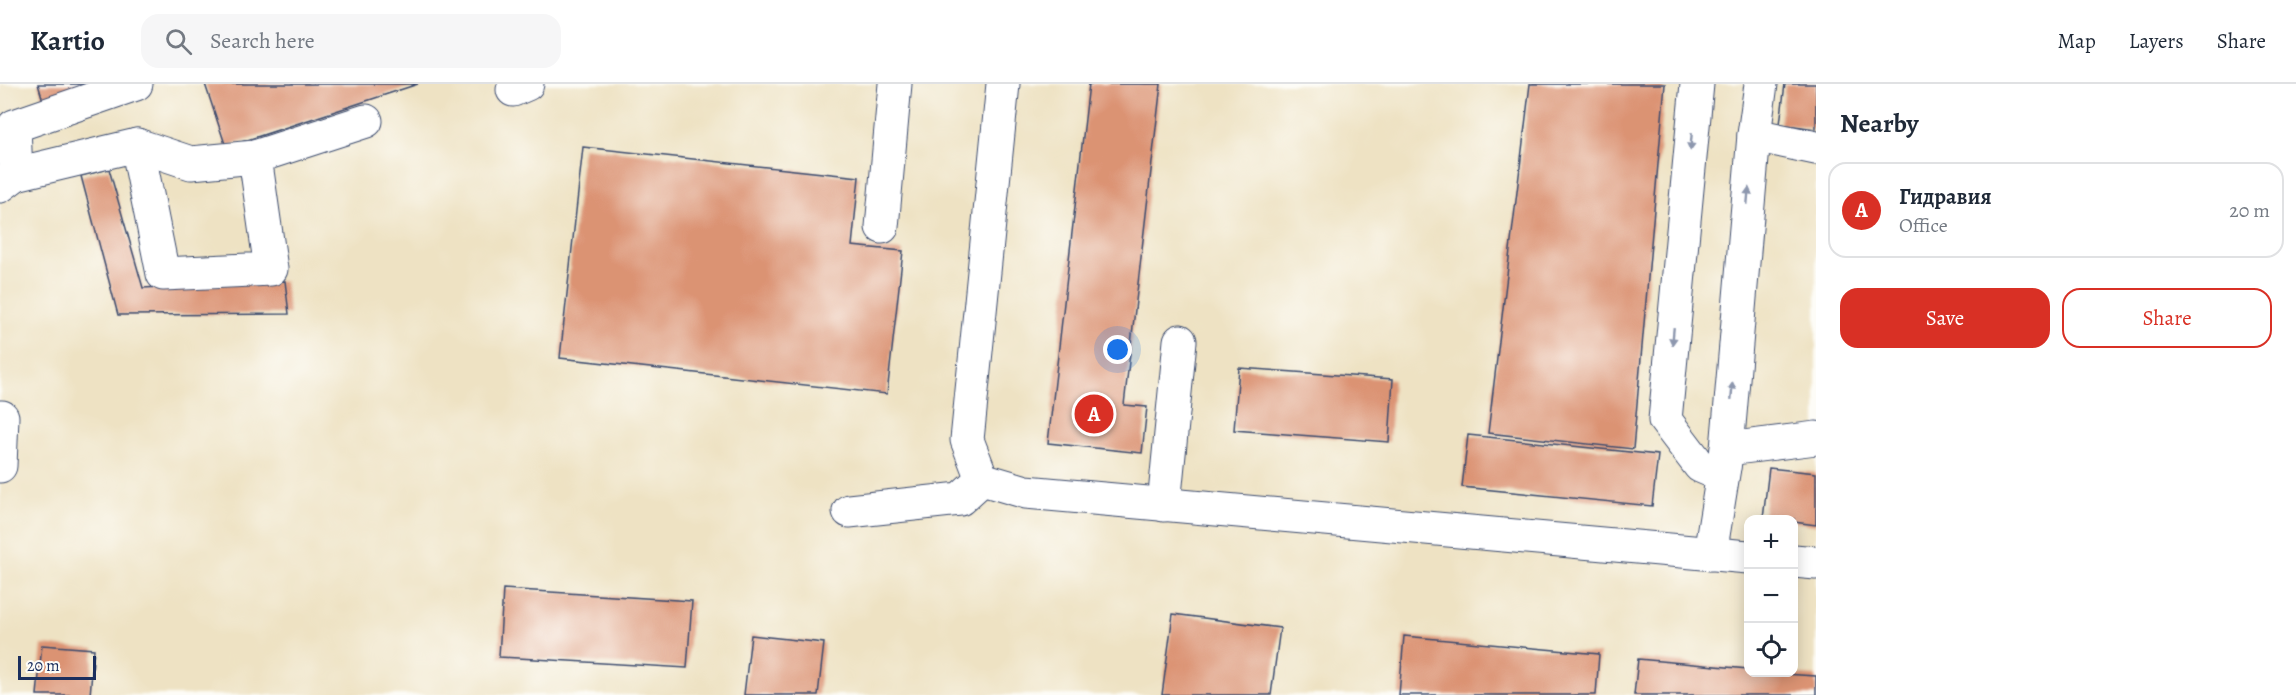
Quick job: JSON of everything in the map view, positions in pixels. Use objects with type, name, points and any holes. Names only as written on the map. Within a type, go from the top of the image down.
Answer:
[{"type":"lane","points":[[136,84],[14,126],[8,180],[137,145],[191,163],[255,157],[366,121]]},
{"type":"lane","points":[[882,227],[895,84]]},
{"type":"lane","points":[[982,479],[967,440],[1003,84]]},
{"type":"lane","points":[[1697,84],[1665,420],[1700,466],[1714,472],[1725,458],[1816,438]]},
{"type":"lane","points":[[1710,554],[1725,458],[1754,135],[1761,84]]},
{"type":"lane","points":[[1754,135],[1816,148]]},
{"type":"lane","points":[[137,145],[163,274],[271,269],[255,157]]},
{"type":"lane","points":[[1164,504],[1180,341]]},
{"type":"lane","points":[[0,417],[2,417],[0,466]]},
{"type":"lane","points":[[982,479],[1026,492],[1744,557]]},
{"type":"lane","points":[[849,511],[960,499],[982,479]]},
{"type":"lane","points":[[1798,561],[1816,563]]},
{"type":"building","points":[[38,84],[106,84],[44,104]]},
{"type":"building","points":[[205,84],[418,84],[226,147]]},
{"type":"building","points":[[1089,84],[1161,84],[1124,405],[1147,407],[1142,453],[1048,443]]},
{"type":"building","points":[[1530,84],[1665,84],[1633,449],[1488,433]]},
{"type":"building","points":[[1785,84],[1816,84],[1816,129],[1780,124]]},
{"type":"building","points":[[583,147],[859,177],[852,246],[903,251],[887,394],[560,358]]},
{"type":"building","points":[[109,169],[143,288],[285,281],[289,314],[118,315],[81,176]]},
{"type":"building","points":[[1239,368],[1393,379],[1389,442],[1234,430]]},
{"type":"building","points":[[1468,435],[1658,455],[1652,506],[1462,487]]},
{"type":"building","points":[[1769,468],[1816,473],[1816,525],[1798,523],[1798,515],[1763,515]]},
{"type":"building","points":[[503,589],[692,601],[687,668],[499,657]]},
{"type":"building","points":[[1173,614],[1280,628],[1271,695],[1162,695]]},
{"type":"building","points":[[751,635],[824,643],[818,695],[744,695]]},
{"type":"building","points":[[1404,636],[1599,654],[1596,695],[1399,695]]},
{"type":"building","points":[[42,645],[94,649],[90,695],[37,695]]},
{"type":"building","points":[[1638,659],[1744,669],[1744,677],[1816,676],[1816,695],[1634,695]]},
{"type":"place","name":"Гидравия","points":[[1094,414]]}]
